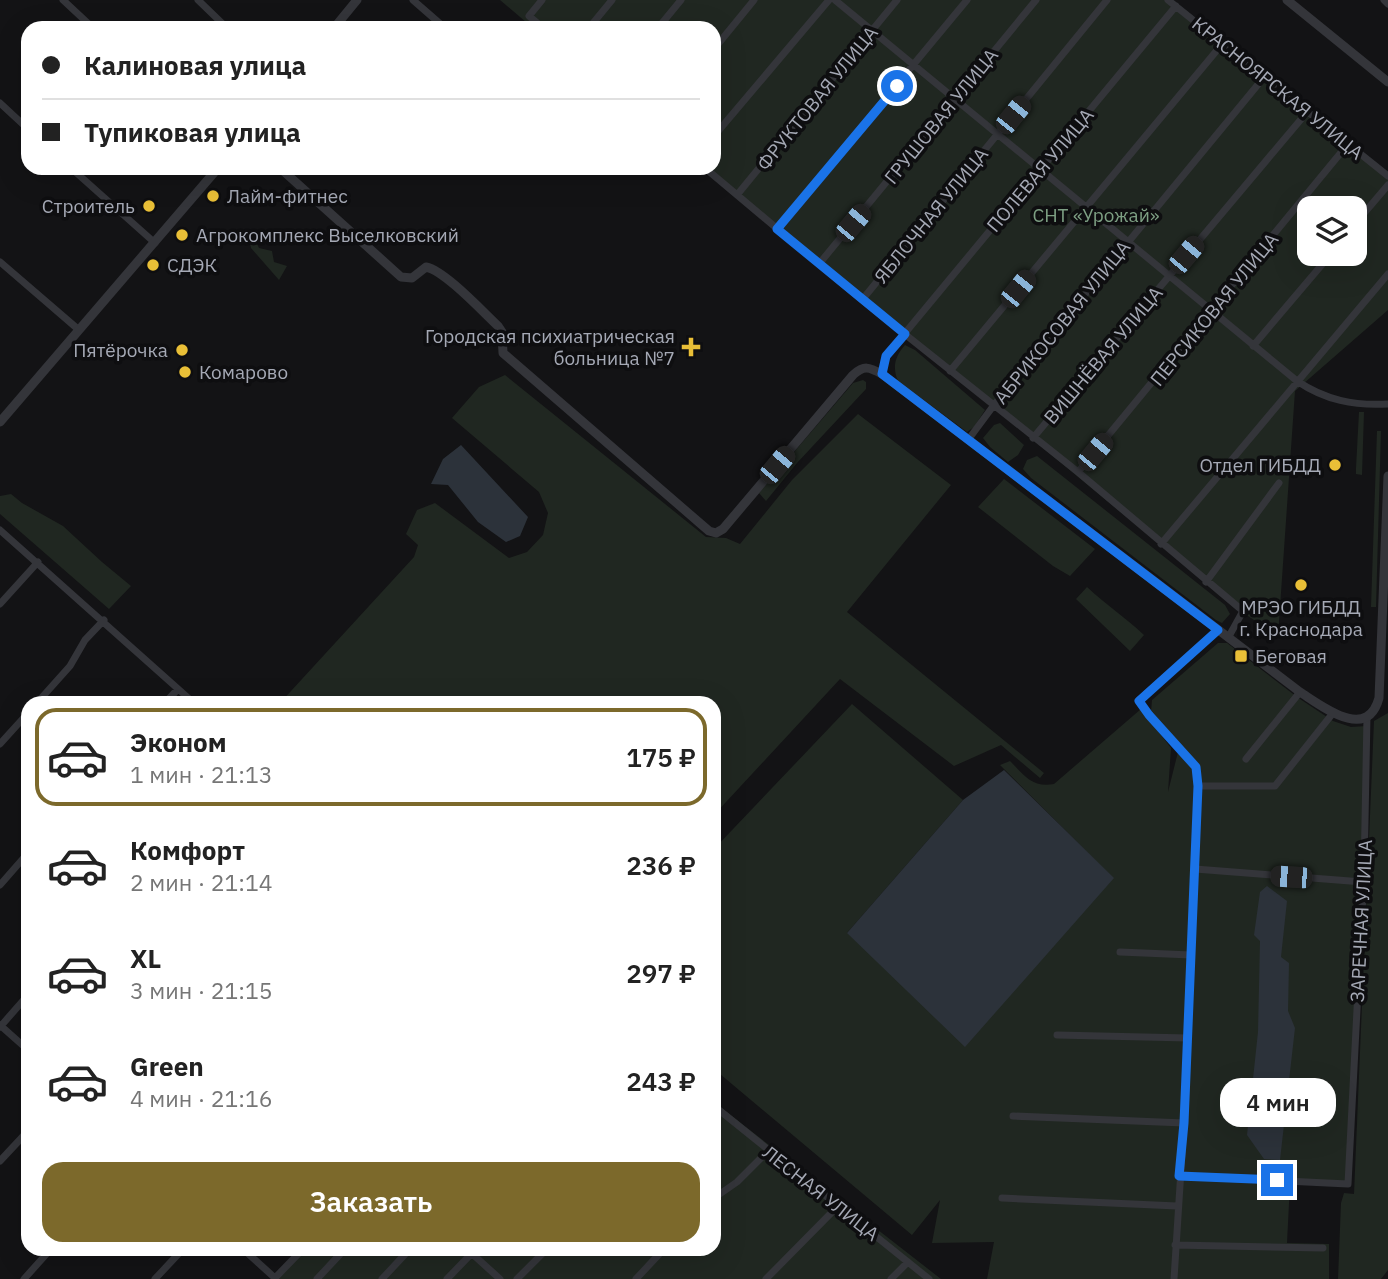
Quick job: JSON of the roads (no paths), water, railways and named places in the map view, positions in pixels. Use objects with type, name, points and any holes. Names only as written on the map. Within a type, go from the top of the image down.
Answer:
[{"type":"street","points":[[62,0],[85,21]]},
{"type":"street","points":[[198,0],[220,21]]},
{"type":"street","points":[[340,21],[357,0]]},
{"type":"street","points":[[413,0],[438,21]]},
{"type":"street","points":[[535,21],[529,16],[542,0]]},
{"type":"street","points":[[595,21],[612,0]]},
{"type":"street","points":[[664,21],[681,0]]},
{"type":"street","points":[[721,40],[754,0]]},
{"type":"street","points":[[721,128],[829,0]]},
{"type":"street","points":[[835,0],[1300,383],[1320,394],[1345,402],[1388,404]]},
{"type":"street","name":"ФРУКТОВАЯ УЛИЦА","points":[[737,195],[897,0]]},
{"type":"street","points":[[777,229],[967,0]]},
{"type":"street","name":"ГРУШОВАЯ УЛИЦА","points":[[819,264],[1036,0]]},
{"type":"street","name":"ЯБЛОЧНАЯ УЛИЦА","points":[[862,300],[1107,0]]},
{"type":"street","name":"КРАСНОЯРСКАЯ УЛИЦА","points":[[1168,0],[1388,176]]},
{"type":"street","points":[[1287,0],[1388,82]]},
{"type":"street","points":[[1384,0],[1388,4]]},
{"type":"street","name":"ПОЛЕВАЯ УЛИЦА","points":[[882,374],[886,356],[1176,6]]},
{"type":"street","points":[[950,371],[1223,43]]},
{"type":"street","name":"АБРИКОСОВАЯ УЛИЦА","points":[[968,440],[1127,241],[1265,76]]},
{"type":"street","points":[[0,103],[21,122]]},
{"type":"street","name":"ВИШНЁВАЯ УЛИЦА","points":[[1033,438],[1308,111]]},
{"type":"street","name":"ПЕРСИКОВАЯ УЛИЦА","points":[[1078,472],[1348,144]]},
{"type":"street","points":[[79,175],[155,243]]},
{"type":"street","points":[[0,422],[212,175]]},
{"type":"street","points":[[288,175],[405,278],[412,278],[426,267],[446,279],[498,326],[502,332],[503,353],[709,531],[716,533],[723,529],[853,374],[860,368],[869,367],[882,374],[1300,692],[1347,719],[1367,716],[1380,698],[1388,476]]},
{"type":"street","points":[[713,175],[862,300],[1078,472],[1242,611],[1228,638]]},
{"type":"street","points":[[1367,210],[1388,185]]},
{"type":"street","points":[[0,262],[79,330]]},
{"type":"street","points":[[1254,346],[1321,266]]},
{"type":"street","points":[[1161,544],[1300,383],[1388,274]]},
{"type":"street","points":[[1206,582],[1279,483]]},
{"type":"street","points":[[0,530],[104,620],[186,696]]},
{"type":"street","points":[[0,604],[37,562]]},
{"type":"street","points":[[44,696],[70,666],[85,640],[104,620]]},
{"type":"street","points":[[1174,1279],[1184,1123],[1198,786],[1196,767],[1139,701],[1218,630]]},
{"type":"street","points":[[171,696],[178,689]]},
{"type":"street","points":[[1246,759],[1300,692]]},
{"type":"street","points":[[1198,786],[1275,786],[1333,713]]},
{"type":"street","name":"ЗАРЕЧНАЯ УЛИЦА","points":[[1179,1176],[1348,1184],[1363,882],[1367,716]]},
{"type":"street","points":[[0,744],[21,721]]},
{"type":"street","points":[[0,884],[21,861]]},
{"type":"street","points":[[1195,870],[1363,882]]},
{"type":"street","points":[[1120,952],[1191,955]]},
{"type":"street","points":[[21,1003],[0,1026],[21,1044]]},
{"type":"street","points":[[1057,1035],[1188,1038]]},
{"type":"street","name":"ЛЕСНАЯ УЛИЦА","points":[[721,1112],[929,1279]]},
{"type":"street","points":[[1013,1116],[1184,1123]]},
{"type":"street","points":[[0,1161],[21,1138]]},
{"type":"street","points":[[721,1193],[737,1182],[768,1151]]},
{"type":"street","points":[[1002,1198],[1177,1206]]},
{"type":"street","points":[[766,1279],[839,1205]]},
{"type":"street","points":[[1175,1245],[1323,1248]]},
{"type":"street","points":[[24,1279],[45,1256]]},
{"type":"street","points":[[158,1276],[176,1256]]},
{"type":"street","points":[[250,1256],[275,1279],[296,1256]]},
{"type":"street","points":[[317,1279],[338,1256]]},
{"type":"street","points":[[382,1279],[403,1256]]},
{"type":"street","points":[[447,1279],[466,1256]]},
{"type":"street","points":[[475,1256],[500,1279]]},
{"type":"street","points":[[517,1279],[540,1256]]},
{"type":"street","points":[[636,1279],[657,1256]]},
{"type":"street","points":[[891,1279],[908,1262]]},
{"type":"place","name":"Лайм-фитнес","points":[[213,196]]},
{"type":"place","name":"Строитель","points":[[149,206]]},
{"type":"place","name":"Агрокомплекс Выселковский","points":[[182,235]]},
{"type":"place","name":"СДЭК","points":[[153,265]]},
{"type":"place","name":"Городская психиатрическая больница №7","points":[[691,347]]},
{"type":"place","name":"Пятёрочка","points":[[182,350]]},
{"type":"place","name":"Комарово","points":[[185,372]]},
{"type":"place","name":"Отдел ГИБДД","points":[[1335,465]]},
{"type":"place","name":"МРЭО ГИБДД г. Краснодара","points":[[1301,585]]},
{"type":"place","name":"Беговая","points":[[1241,656]]},
{"type":"park label","name":"СНТ «Урожай»","points":[[1096,215]]}]
